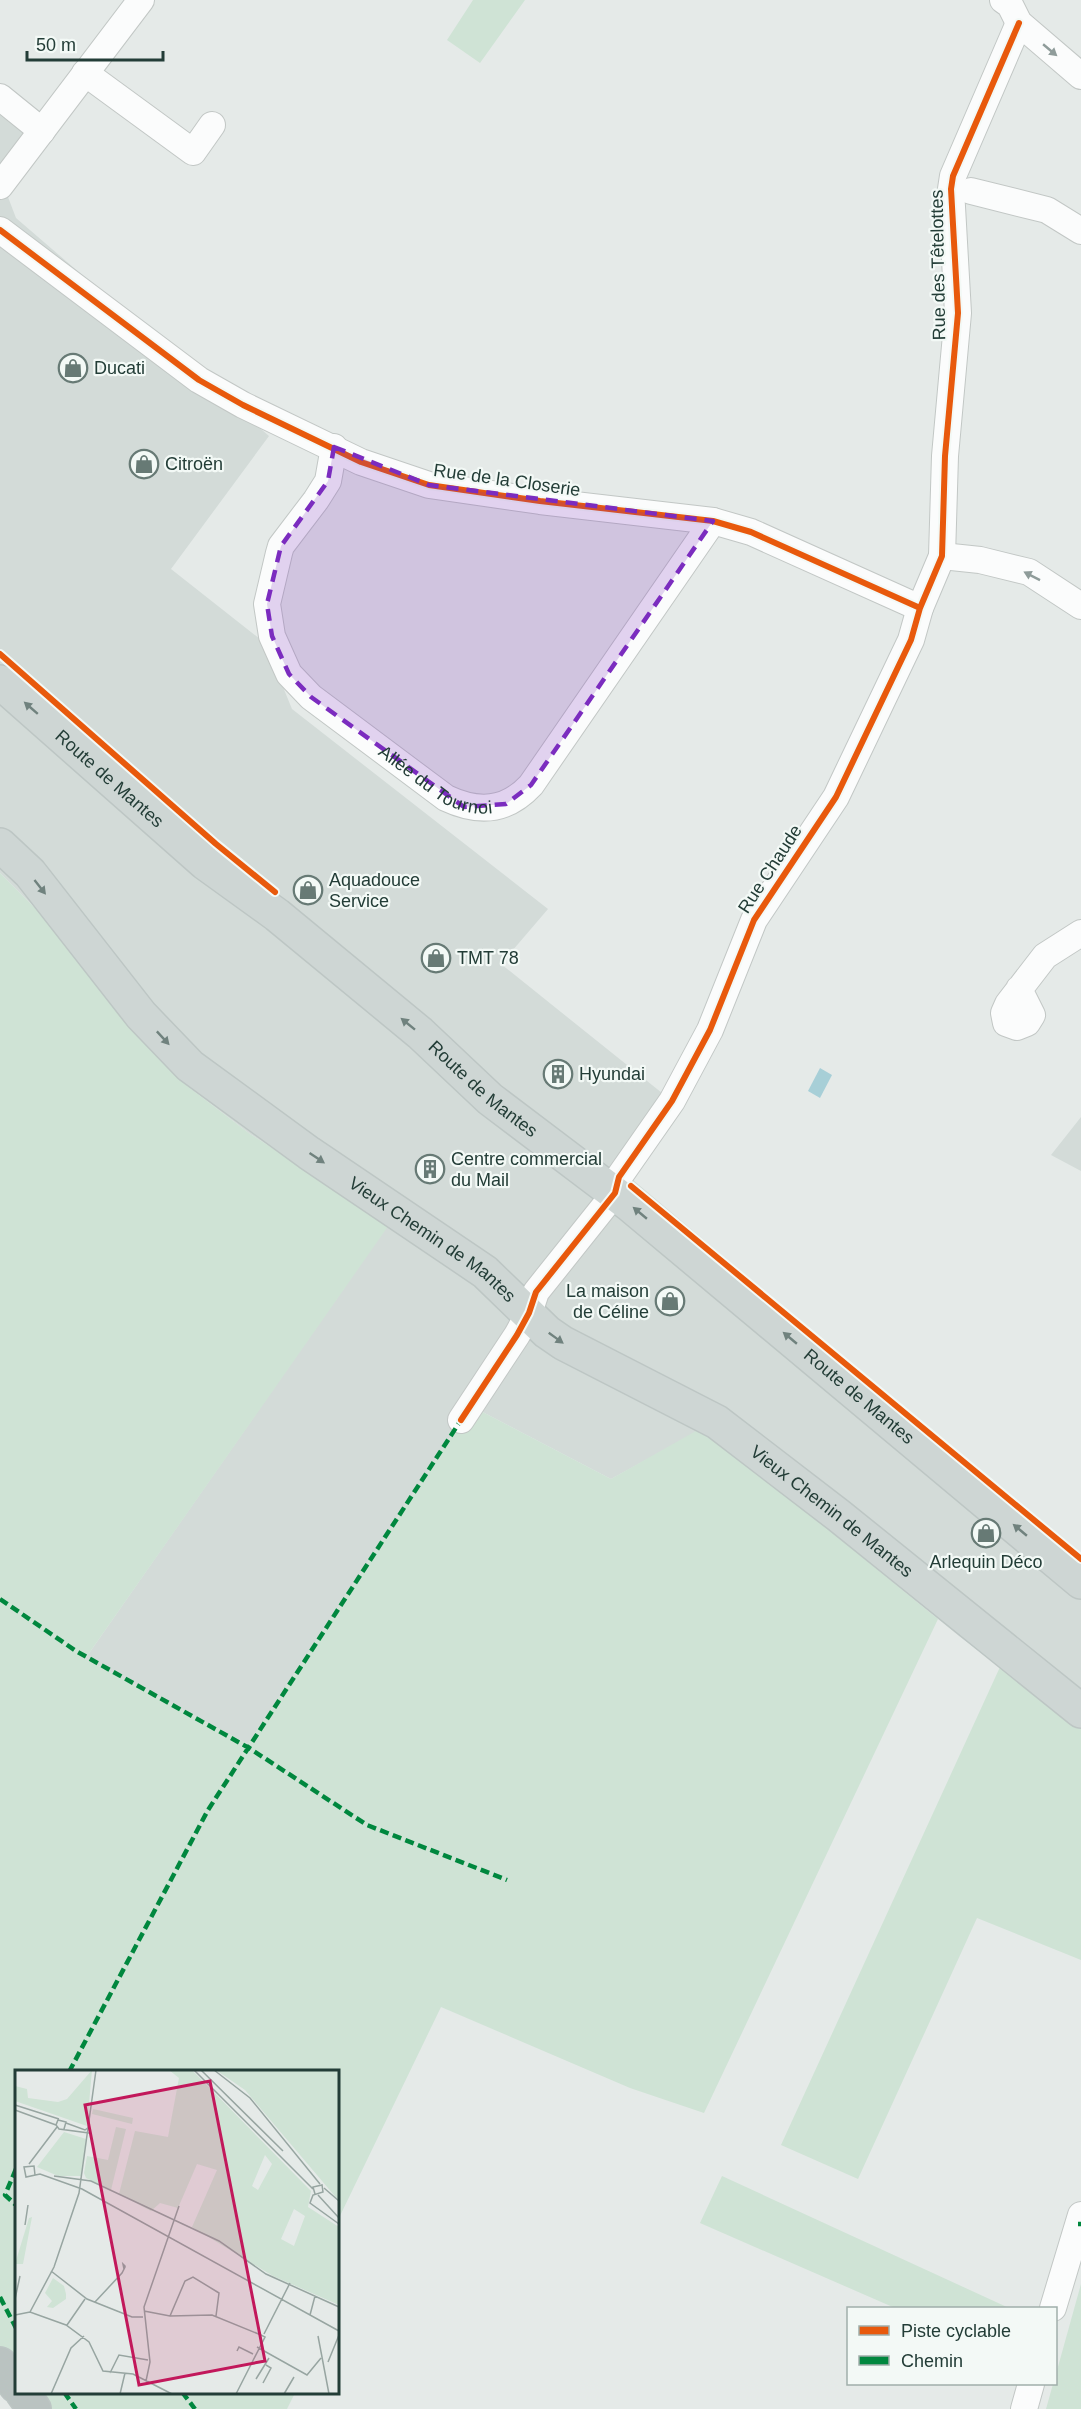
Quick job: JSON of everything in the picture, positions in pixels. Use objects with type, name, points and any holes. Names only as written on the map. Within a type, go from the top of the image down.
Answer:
[{"type":"highway","points":[[0,2364],[15,2385]]},
{"type":"highway","points":[[23,2394],[34,2409]]},
{"type":"main road","name":"Route de Mantes","points":[[0,682],[205,863],[277,915],[420,1033],[490,1099],[615,1193],[1081,1582]]},
{"type":"main road","name":"Vieux Chemin de Mantes","points":[[0,845],[30,873],[141,1015],[190,1066],[263,1121],[485,1272],[547,1332],[563,1343],[717,1422],[838,1515],[1081,1711]]},
{"type":"street","points":[[0,186],[141,0]]},
{"type":"street","points":[[1011,7],[1081,76]]},
{"type":"street","name":"Rue des Têtelottes","points":[[942,556],[945,456],[958,313],[951,189],[953,176],[1011,7]]},
{"type":"street","points":[[85,73],[193,152],[212,125]]},
{"type":"street","points":[[0,97],[42,131]]},
{"type":"street","points":[[971,191],[1047,210],[1081,231]]},
{"type":"street","name":"Rue de la Closerie","points":[[0,230],[199,380],[243,405],[361,462],[429,485],[540,501],[713,521],[751,532],[920,608]]},
{"type":"street","name":"Allée du Tournoi","points":[[334,447],[327,481],[316,500],[281,546],[276,561],[267,604],[272,636],[289,674],[311,697],[446,798],[464,807],[484,808],[506,804],[519,798],[531,785],[713,521]]},
{"type":"street","points":[[942,556],[980,560],[1029,572],[1081,606]]},
{"type":"street","name":"Rue Chaude","points":[[461,1420],[517,1335],[529,1313],[536,1292],[615,1193],[619,1177],[672,1101],[710,1030],[754,920],[836,796],[911,640],[920,608],[942,556]]},
{"type":"street","points":[[1019,989],[1044,956],[1081,933]]},
{"type":"street","points":[[1053,2307],[1081,2217]]},
{"type":"street","points":[[1024,2409],[1031,2385]]},
{"type":"highlighted area","points":[[334,447],[429,485],[713,521],[531,785],[506,804],[464,807],[311,697],[289,674],[272,636],[267,604],[281,546],[328,481]]},
{"type":"shaded area","points":[[0,98],[42,131],[3,184],[16,218],[269,436],[171,569],[265,643],[292,709],[548,909],[501,964],[672,1101],[626,1174],[1081,1559],[1081,1729],[959,1636],[704,1428],[611,1479],[471,1406],[248,1744],[85,1659],[390,1222],[250,1134],[186,1085],[123,1012],[60,933],[0,873]]},
{"type":"shaded area","points":[[1081,1117],[1081,1171],[1051,1155]]},
{"type":"green space","points":[[473,0],[525,0],[480,63],[447,40]]},
{"type":"green space","points":[[0,873],[60,933],[114,1001],[186,1085],[250,1134],[391,1222],[85,1659],[248,1744],[471,1406],[611,1479],[703,1427],[938,1619],[704,2113],[630,2088],[441,2007],[339,2218],[339,2070],[15,2070],[15,2369],[0,2347]]},
{"type":"green space","points":[[1000,1667],[1081,1729],[1081,1960],[977,1918],[858,2179],[781,2145]]},
{"type":"green space","points":[[722,2176],[1007,2307],[893,2307],[700,2223]]},
{"type":"green space","points":[[1081,2284],[1081,2409],[1046,2409],[1053,2385],[1057,2385],[1057,2370]]},
{"type":"green space","points":[[34,2394],[294,2394],[287,2409],[45,2409]]},
{"type":"water","points":[[820,1068],[832,1075],[820,1098],[808,1091]]},
{"type":"marked path","points":[[70,2070],[208,1810],[461,1420]]},
{"type":"marked path","points":[[0,1599],[76,1651],[249,1748],[367,1825],[507,1880]]},
{"type":"marked path","points":[[15,2171],[5,2195],[15,2204]]},
{"type":"marked path","points":[[0,2297],[15,2326]]},
{"type":"marked path","points":[[65,2394],[76,2409]]},
{"type":"marked path","points":[[184,2394],[195,2409]]},
{"type":"cycle path","points":[[461,1420],[517,1335],[529,1313],[536,1292],[615,1193],[619,1177],[672,1101],[710,1030],[754,920],[836,797],[911,640],[920,608],[942,556],[945,456],[958,313],[951,189],[953,176],[1019,23]]},
{"type":"cycle path","points":[[0,230],[199,380],[243,405],[361,462],[429,485],[540,501],[713,521],[751,532],[920,608]]},
{"type":"cycle path","points":[[0,654],[216,844],[275,892]]},
{"type":"cycle path","points":[[631,1186],[1081,1559]]},
{"type":"place","name":"Ducati","points":[[73,368]]},
{"type":"place","name":"Citroën","points":[[144,464]]},
{"type":"place","name":"Aquadouce Service","points":[[308,890]]},
{"type":"place","name":"TMT 78","points":[[436,958]]},
{"type":"place","name":"Hyundai","points":[[558,1074]]},
{"type":"place","name":"Centre commercial du Mail","points":[[430,1169]]},
{"type":"place","name":"La maison de Céline","points":[[670,1301]]},
{"type":"place","name":"Arlequin Déco","points":[[986,1533]]}]
